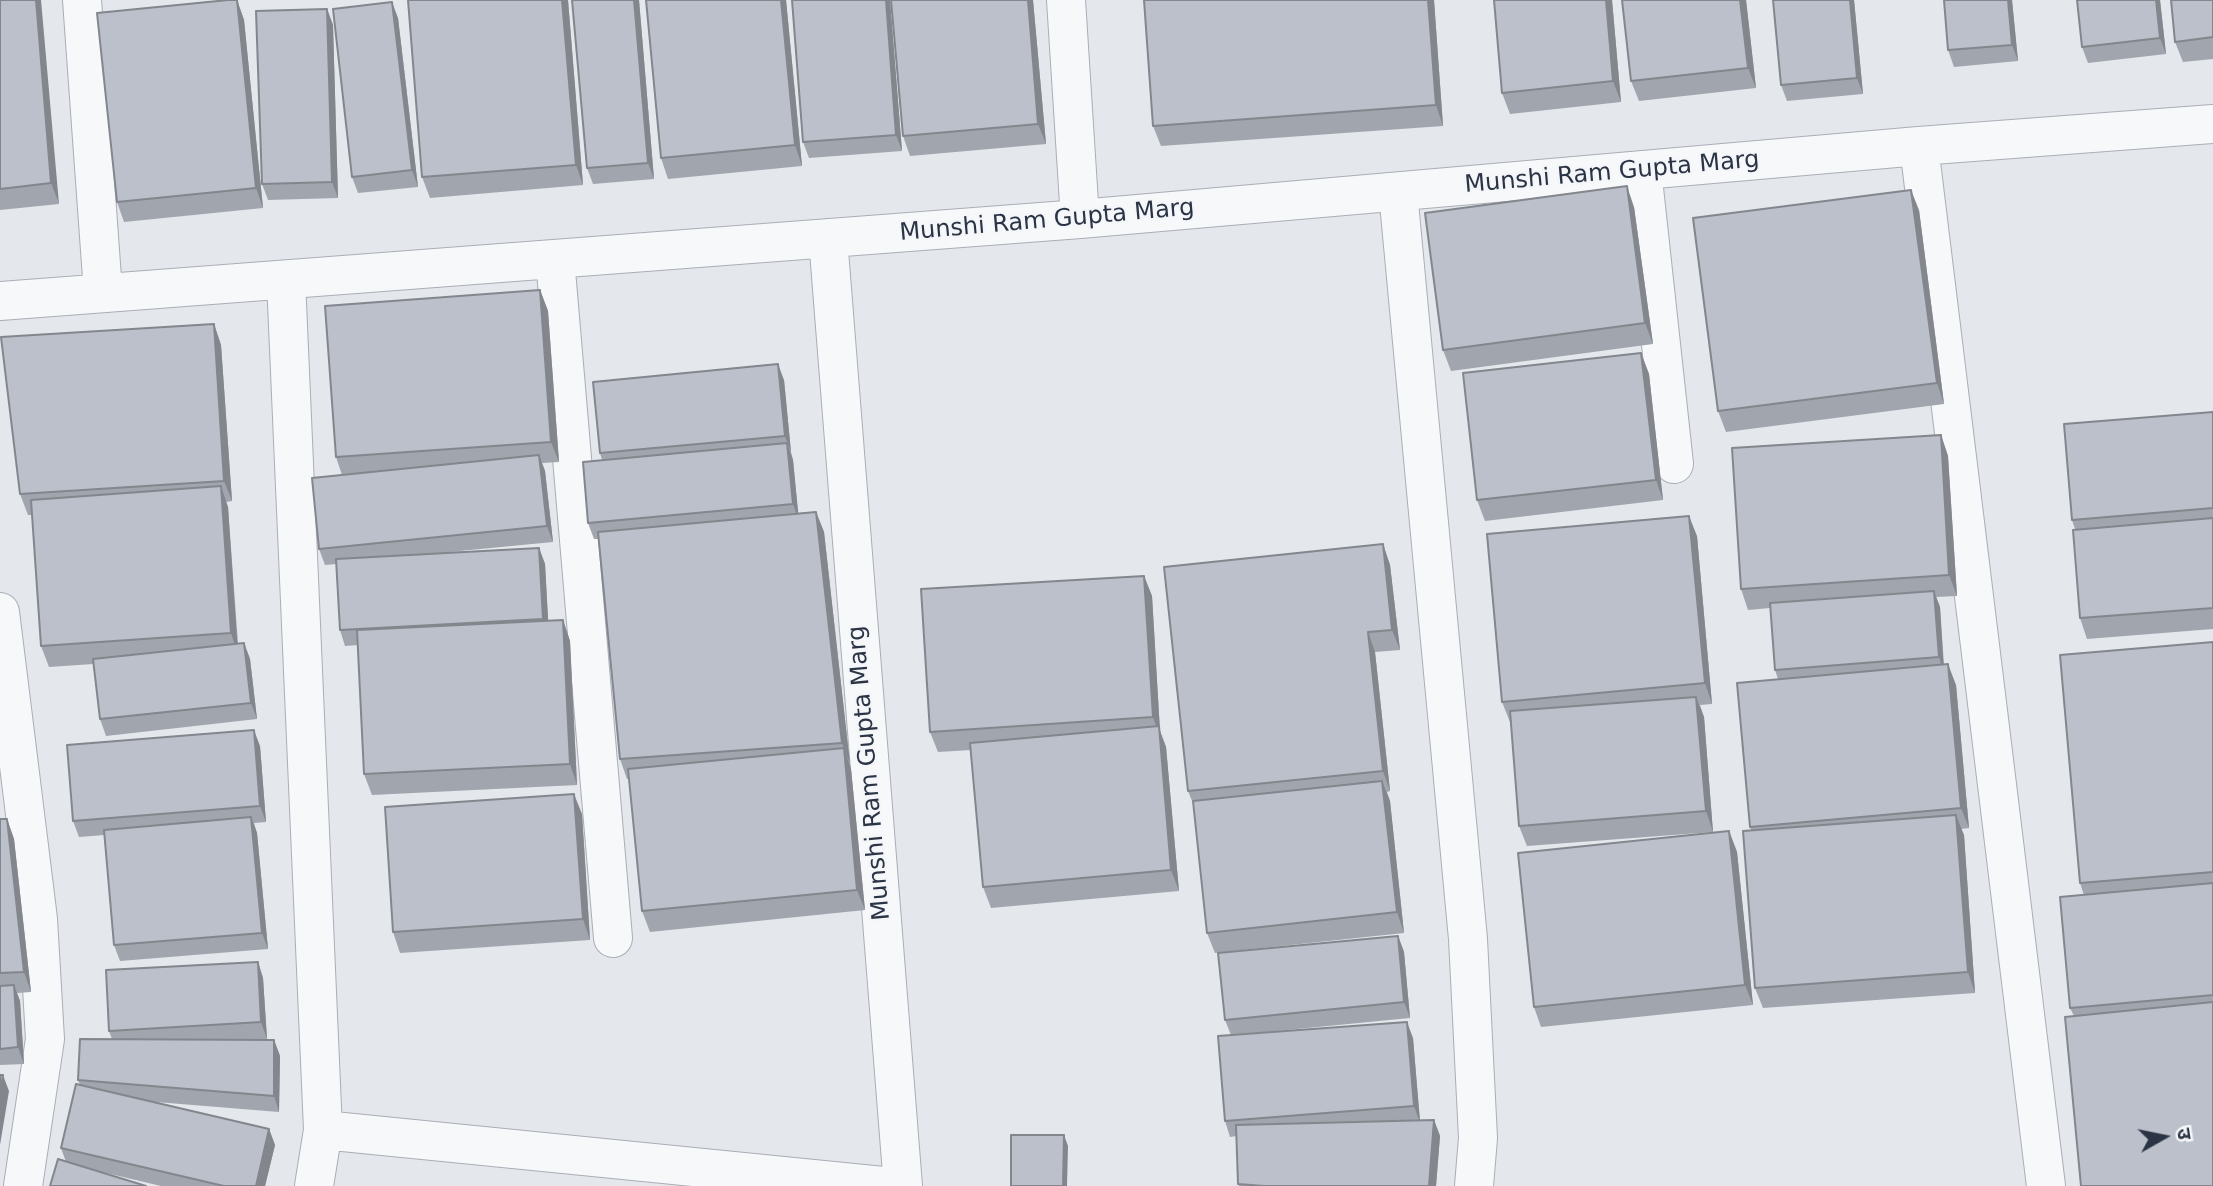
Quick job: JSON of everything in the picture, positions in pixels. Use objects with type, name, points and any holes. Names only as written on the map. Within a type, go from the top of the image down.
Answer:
[{"type":"lane","points":[[82,0],[103,292]]},
{"type":"lane","points":[[1066,0],[1080,219]]},
{"type":"lane","name":"Munshi Ram Gupta Marg","points":[[903,1186],[828,238],[1080,219],[1919,146],[2213,124]]},
{"type":"lane","points":[[1919,146],[2046,1186]]},
{"type":"lane","points":[[1643,170],[1674,464]]},
{"type":"lane","points":[[1398,192],[1468,939],[1478,1139],[1474,1186]]},
{"type":"lane","points":[[0,301],[828,238]]},
{"type":"lane","points":[[555,259],[613,938]]},
{"type":"lane","points":[[286,280],[323,1130],[314,1186]]},
{"type":"lane","points":[[0,612],[38,919],[45,1039],[23,1186]]},
{"type":"lane","points":[[323,1130],[883,1186]]},
{"type":"building","points":[[0,0],[36,0],[51,183],[0,189]]},
{"type":"building","points":[[237,0],[256,188],[117,202],[97,13]]},
{"type":"building","points":[[408,0],[562,0],[576,165],[422,177]]},
{"type":"building","points":[[572,0],[634,0],[648,163],[587,168]]},
{"type":"building","points":[[646,0],[781,0],[795,145],[661,158]]},
{"type":"building","points":[[792,0],[886,0],[896,135],[803,142]]},
{"type":"building","points":[[891,0],[1028,0],[1038,124],[903,136]]},
{"type":"building","points":[[1144,0],[1428,0],[1436,105],[1153,126]]},
{"type":"building","points":[[1494,0],[1606,0],[1613,81],[1502,93]]},
{"type":"building","points":[[1622,0],[1740,0],[1748,68],[1631,81]]},
{"type":"building","points":[[1773,0],[1850,0],[1857,78],[1781,85]]},
{"type":"building","points":[[1944,0],[2008,0],[2012,45],[1948,50]]},
{"type":"building","points":[[2077,0],[2156,0],[2160,38],[2082,47]]},
{"type":"building","points":[[2171,0],[2213,0],[2213,37],[2175,42]]},
{"type":"building","points":[[392,2],[412,170],[352,177],[333,9]]},
{"type":"building","points":[[327,9],[332,182],[262,184],[256,11]]},
{"type":"building","points":[[1627,186],[1645,323],[1443,350],[1425,213]]},
{"type":"building","points":[[1911,190],[1937,383],[1718,411],[1693,218]]},
{"type":"building","points":[[540,290],[551,442],[336,457],[325,306]]},
{"type":"building","points":[[214,324],[224,481],[20,494],[1,337]]},
{"type":"building","points":[[1641,353],[1656,480],[1477,500],[1463,373]]},
{"type":"building","points":[[778,364],[785,436],[600,453],[593,382]]},
{"type":"building","points":[[2213,412],[2213,508],[2072,520],[2064,424]]},
{"type":"building","points":[[1941,435],[1949,575],[1741,589],[1732,448]]},
{"type":"building","points":[[787,443],[793,504],[588,523],[583,462]]},
{"type":"building","points":[[539,455],[547,526],[319,549],[312,478]]},
{"type":"building","points":[[221,486],[231,633],[41,646],[31,500]]},
{"type":"building","points":[[816,512],[842,743],[620,759],[598,532]]},
{"type":"building","points":[[1689,516],[1705,683],[1502,702],[1487,534]]},
{"type":"building","points":[[2213,518],[2213,608],[2080,618],[2073,530]]},
{"type":"building","points":[[1383,544],[1392,630],[1368,632],[1383,771],[1188,791],[1164,567]]},
{"type":"building","points":[[539,548],[543,619],[340,630],[336,559]]},
{"type":"building","points":[[1144,576],[1153,717],[930,732],[921,589]]},
{"type":"building","points":[[1934,591],[1939,657],[1775,670],[1770,603]]},
{"type":"building","points":[[563,620],[570,764],[364,774],[357,630]]},
{"type":"building","points":[[2213,642],[2213,872],[2080,883],[2060,655]]},
{"type":"building","points":[[244,643],[251,703],[100,719],[93,659]]},
{"type":"building","points":[[1948,664],[1961,808],[1750,827],[1737,683]]},
{"type":"building","points":[[1696,697],[1706,811],[1519,826],[1510,711]]},
{"type":"building","points":[[1159,726],[1171,870],[983,887],[970,743]]},
{"type":"building","points":[[254,730],[260,806],[73,821],[67,745]]},
{"type":"building","points":[[844,748],[857,890],[642,911],[628,769]]},
{"type":"building","points":[[1382,781],[1397,912],[1207,933],[1193,801]]},
{"type":"building","points":[[574,794],[583,919],[393,932],[385,807]]},
{"type":"building","points":[[1956,815],[1968,972],[1755,988],[1743,831]]},
{"type":"building","points":[[251,817],[262,933],[114,945],[104,830]]},
{"type":"building","points":[[0,819],[7,819],[24,972],[0,973]]},
{"type":"building","points":[[1729,831],[1745,985],[1534,1007],[1518,853]]},
{"type":"building","points":[[2213,883],[2213,995],[2070,1008],[2060,897]]},
{"type":"building","points":[[1398,936],[1404,1002],[1225,1020],[1218,953]]},
{"type":"building","points":[[258,962],[261,1022],[109,1031],[106,970]]},
{"type":"building","points":[[14,985],[18,1047],[0,1049],[0,986]]},
{"type":"building","points":[[2213,1002],[2213,1186],[2081,1186],[2065,1017]]},
{"type":"building","points":[[1407,1022],[1414,1106],[1225,1121],[1218,1036]]},
{"type":"building","points":[[80,1039],[274,1040],[274,1096],[78,1080]]},
{"type":"building","points":[[76,1084],[269,1129],[256,1186],[224,1186],[61,1148]]},
{"type":"building","points":[[1434,1120],[1429,1186],[1238,1184],[1236,1125]]},
{"type":"building","points":[[1011,1135],[1064,1135],[1063,1186],[1011,1186]]},
{"type":"building","points":[[58,1159],[146,1186],[50,1186]]}]
